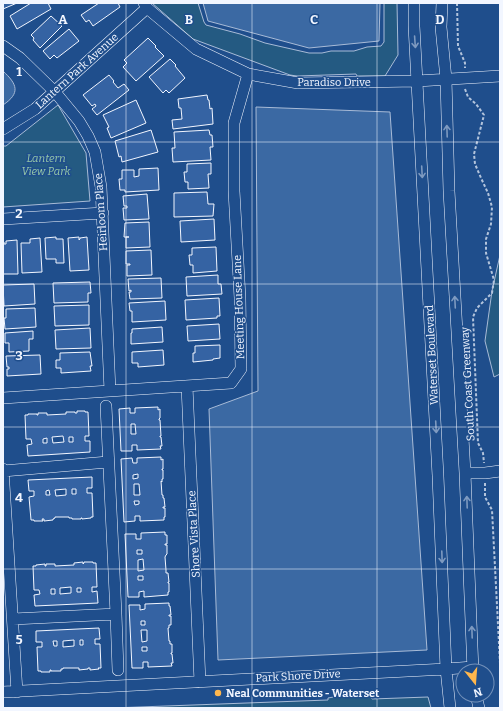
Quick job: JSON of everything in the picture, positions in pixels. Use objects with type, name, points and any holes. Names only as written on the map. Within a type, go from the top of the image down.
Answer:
[{"type":"street","name":"Waterset Boulevard","points":[[414,3],[438,476],[446,669],[450,708]]},
{"type":"street","points":[[442,3],[441,27],[446,79],[449,191],[465,473],[473,663]]},
{"type":"street","name":"Paradiso Drive","points":[[146,5],[196,49],[248,74],[298,82],[417,81],[500,76]]},
{"type":"street","name":"Lantern Park Avenue","points":[[3,129],[35,109],[146,5]]},
{"type":"street","name":"Heirloom Place","points":[[3,46],[20,58],[54,92],[79,121],[95,152],[101,187],[103,213],[110,391]]},
{"type":"street","name":"Meeting House Lane","points":[[3,398],[231,383],[241,369],[240,298],[234,191],[234,123],[248,74]]},
{"type":"street","points":[[3,219],[103,213]]},
{"type":"street","name":"Shore Vista Place","points":[[187,386],[200,682]]},
{"type":"street","points":[[106,406],[118,670]]},
{"type":"street","points":[[17,692],[3,470],[108,462]]},
{"type":"street","points":[[465,473],[500,471]]},
{"type":"street","points":[[13,619],[116,614]]},
{"type":"street","name":"Park Shore Drive","points":[[3,692],[455,669]]},
{"type":"path","name":"South Coast Greenway","points":[[457,3],[458,46],[465,62],[466,90],[468,97],[476,104],[484,115],[474,154],[475,164],[488,193],[492,207],[491,224],[486,239],[486,253],[494,280],[492,293],[478,308],[473,317],[478,443],[483,454],[485,497],[492,510],[500,663]]},
{"type":"green space","points":[[152,3],[198,3],[206,25],[240,34],[265,43],[309,53],[322,53],[331,51],[354,51],[367,47],[381,46],[384,42],[384,3],[397,3],[398,55],[385,76],[357,76],[356,74],[290,75],[193,39]]},
{"type":"green space","name":"Lantern View Park","points":[[58,105],[86,153],[90,201],[3,207],[3,146],[6,146]]},
{"type":"green space","points":[[500,255],[500,374],[494,377],[485,341],[492,291]]},
{"type":"green space","points":[[369,693],[372,699],[428,697],[431,708],[112,708],[328,700],[328,698],[345,695]]},
{"type":"shaded area","points":[[203,3],[380,3],[379,41],[309,48],[208,21]]},
{"type":"shaded area","points":[[3,71],[14,84],[15,92],[9,101],[3,105]]},
{"type":"shaded area","points":[[256,107],[390,112],[427,650],[218,660],[209,409],[258,391]]},
{"type":"building","points":[[3,3],[17,3],[3,9]]},
{"type":"building","points":[[31,3],[48,3],[51,9],[17,29],[10,16]]},
{"type":"building","points":[[99,3],[118,3],[120,7],[93,26],[89,20],[86,22],[81,15]]},
{"type":"building","points":[[51,16],[62,26],[40,48],[33,40],[34,38],[31,35]]},
{"type":"building","points":[[69,29],[79,41],[57,58],[54,55],[50,59],[43,51]]},
{"type":"building","points":[[148,38],[164,56],[136,81],[123,67],[127,63],[124,60]]},
{"type":"building","points":[[170,59],[185,78],[169,93],[166,90],[163,93],[149,77]]},
{"type":"building","points":[[109,75],[118,88],[124,84],[129,90],[97,115],[92,109],[96,106],[95,104],[92,106],[83,95]]},
{"type":"building","points":[[207,95],[210,109],[212,108],[213,124],[173,129],[172,120],[182,119],[178,99]]},
{"type":"building","points":[[136,100],[146,123],[111,138],[107,128],[109,127],[103,115]]},
{"type":"building","points":[[151,130],[158,152],[122,162],[121,156],[119,157],[115,141]]},
{"type":"building","points":[[209,130],[210,135],[212,135],[213,147],[210,147],[211,160],[173,162],[172,148],[175,148],[174,132]]},
{"type":"building","points":[[211,163],[211,174],[208,174],[209,188],[188,189],[188,182],[185,182],[184,172],[187,172],[187,164]]},
{"type":"building","points":[[158,168],[159,190],[125,192],[125,190],[120,190],[119,179],[122,179],[122,170],[134,170],[134,177],[139,176],[139,169]]},
{"type":"building","points":[[207,192],[208,204],[214,204],[213,216],[174,217],[174,193]]},
{"type":"building","points":[[147,194],[149,219],[124,220],[123,208],[127,208],[127,206],[124,206],[123,196]]},
{"type":"building","points":[[214,219],[215,240],[181,242],[180,221]]},
{"type":"building","points":[[149,222],[150,247],[126,248],[126,237],[124,237],[125,223]]},
{"type":"building","points":[[56,237],[56,239],[63,239],[64,263],[56,263],[56,259],[46,259],[45,238]]},
{"type":"building","points":[[79,237],[79,240],[80,238],[87,237],[89,270],[70,271],[68,238]]},
{"type":"building","points":[[40,238],[42,272],[22,273],[21,243],[30,243],[30,239]]},
{"type":"building","points":[[17,240],[18,274],[3,274],[3,242],[6,244],[6,241]]},
{"type":"building","points":[[216,247],[217,271],[193,273],[193,265],[190,265],[189,255],[192,255],[192,248]]},
{"type":"building","points":[[151,250],[152,275],[127,276],[127,265],[130,264],[126,264],[126,251]]},
{"type":"building","points":[[218,275],[218,284],[221,284],[222,294],[187,296],[186,277]]},
{"type":"building","points":[[161,278],[162,298],[130,299],[129,292],[131,292],[131,290],[129,291],[128,279]]},
{"type":"building","points":[[90,282],[91,293],[88,293],[88,302],[54,303],[53,283]]},
{"type":"building","points":[[34,284],[35,304],[4,306],[3,285]]},
{"type":"building","points":[[219,298],[220,316],[217,316],[217,318],[186,320],[185,300]]},
{"type":"building","points":[[165,301],[166,320],[132,322],[132,311],[130,311],[129,303]]},
{"type":"building","points":[[89,305],[89,325],[55,326],[54,306]]},
{"type":"building","points":[[35,308],[36,327],[5,329],[4,318],[6,318],[6,309]]},
{"type":"building","points":[[219,324],[220,339],[188,341],[187,326]]},
{"type":"building","points":[[162,327],[163,342],[131,344],[132,329]]},
{"type":"building","points":[[90,328],[91,348],[56,349],[55,330]]},
{"type":"building","points":[[33,331],[33,339],[29,339],[29,351],[9,352],[9,343],[5,343],[5,333]]},
{"type":"building","points":[[220,345],[220,358],[193,362],[195,346]]},
{"type":"building","points":[[163,350],[164,365],[138,367],[138,363],[132,363],[132,352]]},
{"type":"building","points":[[90,352],[92,366],[90,366],[91,371],[61,373],[61,368],[56,368],[56,360],[60,360],[60,353]]},
{"type":"building","points":[[40,355],[41,374],[7,376],[7,369],[9,369],[9,367],[7,367],[6,356]]},
{"type":"building","points":[[158,407],[158,410],[160,409],[159,420],[162,446],[160,446],[161,449],[137,450],[137,445],[132,445],[132,451],[121,451],[119,409],[130,408],[130,413],[135,413],[135,408]],"holes":[[[131,424],[135,424],[136,434],[131,434]]]},
{"type":"building","points":[[77,411],[88,412],[89,436],[85,436],[85,441],[90,441],[90,452],[28,456],[27,445],[32,444],[31,439],[26,439],[25,415],[38,415],[38,413],[47,413],[47,415],[66,414],[66,412],[77,413]],"holes":[[[63,436],[64,442],[53,443],[52,437]],[[69,437],[73,437],[73,442],[69,442]],[[47,438],[47,443],[43,443],[43,439]]]},
{"type":"building","points":[[161,457],[161,460],[163,459],[163,479],[162,482],[161,481],[165,507],[163,507],[165,508],[164,520],[140,521],[140,516],[135,516],[135,521],[124,522],[121,459],[132,458],[133,463],[137,463],[137,458]],"holes":[[[138,474],[138,478],[133,479],[133,475]],[[134,484],[139,484],[140,495],[134,495]],[[134,501],[139,501],[139,504],[135,505]]]},
{"type":"building","points":[[92,477],[92,488],[87,488],[87,493],[92,493],[93,517],[72,519],[69,517],[55,517],[53,520],[31,520],[29,497],[34,496],[34,491],[29,491],[28,480]],"holes":[[[66,489],[66,495],[56,496],[55,490]],[[72,489],[76,489],[76,494],[72,494]],[[49,490],[50,495],[46,495],[46,491]]]},
{"type":"building","points":[[165,532],[165,535],[167,535],[167,544],[165,545],[167,545],[167,554],[165,557],[166,573],[168,573],[169,582],[168,595],[144,597],[144,591],[139,592],[139,597],[128,597],[125,534],[136,534],[136,539],[141,539],[141,533]],"holes":[[[137,550],[142,550],[142,554],[137,554]],[[143,559],[144,570],[138,571],[138,560]],[[138,576],[143,576],[143,580],[138,580]]]},
{"type":"building","points":[[74,563],[96,563],[97,587],[92,587],[92,592],[97,591],[98,603],[35,606],[34,595],[40,594],[39,590],[34,590],[33,566],[45,564],[45,566],[46,564],[55,564],[55,566],[74,565]],"holes":[[[71,587],[71,593],[60,594],[60,588]],[[77,588],[81,588],[81,592],[77,592]],[[51,589],[55,589],[55,594],[51,594]]]},
{"type":"building","points":[[169,603],[171,625],[169,625],[168,628],[169,641],[170,644],[172,644],[172,666],[148,667],[148,662],[143,662],[143,668],[132,668],[129,605],[140,605],[140,610],[145,609],[145,604]],"holes":[[[141,621],[145,621],[145,625],[141,625]],[[141,630],[147,630],[147,641],[142,642]],[[142,647],[147,647],[147,651],[142,651]]]},
{"type":"building","points":[[99,628],[100,639],[95,639],[95,644],[100,644],[101,668],[79,670],[79,668],[63,668],[61,671],[38,671],[37,647],[42,647],[42,642],[36,642],[36,631]],"holes":[[[74,640],[74,646],[63,647],[63,641]],[[80,640],[83,640],[83,645],[80,645]],[[53,641],[57,641],[57,646],[54,646]]]},
{"type":"place","name":"Neal Communities - Waterset","points":[[218,693]]}]
